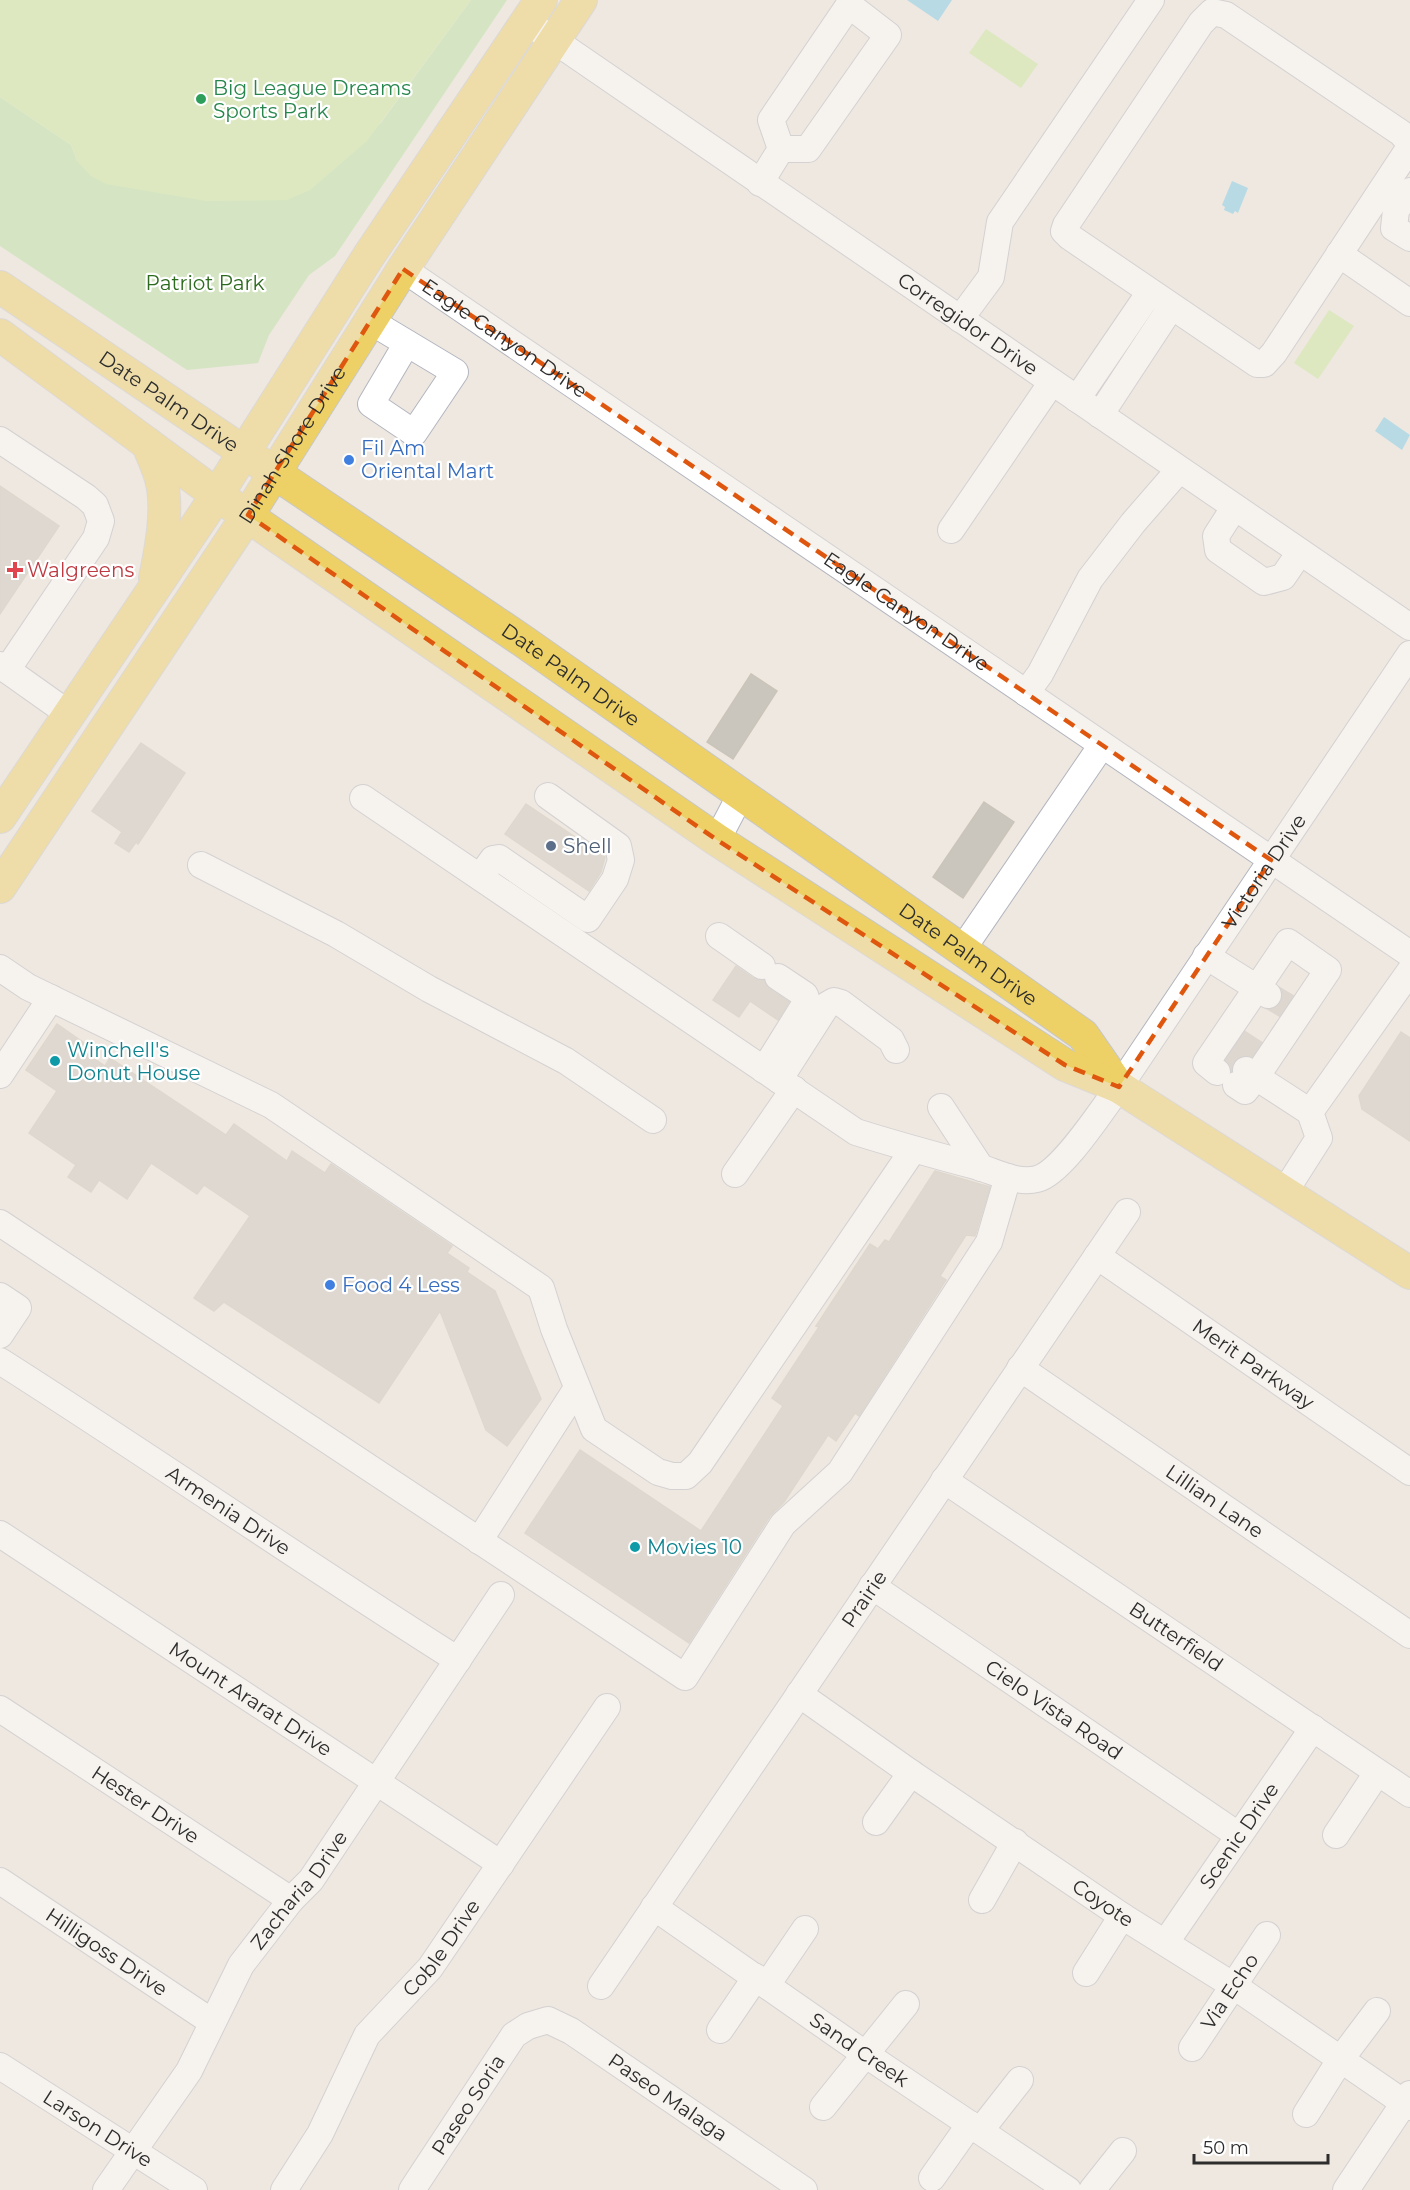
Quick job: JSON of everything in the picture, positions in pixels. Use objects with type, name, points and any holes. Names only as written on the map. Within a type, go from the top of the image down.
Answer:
[{"type":"main road","name":"Dinah Shore Drive","points":[[0,887],[248,515],[403,269],[581,0]]},
{"type":"main road","name":"Dinah Shore Drive","points":[[0,817],[217,495],[368,257],[534,10]]},
{"type":"main road","name":"Date Palm Drive","points":[[0,287],[508,631],[1083,1035],[1119,1087]]},
{"type":"main road","points":[[0,312],[32,309]]},
{"type":"main road","name":"Date Palm Drive","points":[[0,335],[217,495],[717,840],[1065,1065],[1119,1087],[1410,1273]]},
{"type":"main road","points":[[148,444],[164,494],[162,538],[153,589]]},
{"type":"main road","points":[[33,839],[41,797],[79,728],[76,720],[69,714]]},
{"type":"street","points":[[960,319],[991,278],[1000,222],[1151,0]]},
{"type":"street","points":[[849,5],[888,35],[808,149],[781,149],[771,120],[849,5]]},
{"type":"street","name":"Corregidor Drive","points":[[534,10],[554,41],[1410,627]]},
{"type":"street","points":[[1212,12],[1226,15],[1401,133],[1408,141],[1408,150],[1340,254],[1274,353],[1264,364],[1257,364],[1171,307],[1064,231],[1201,23],[1212,12]]},
{"type":"street","points":[[760,183],[781,149]]},
{"type":"street","points":[[1410,191],[1396,210],[1394,228],[1410,238]]},
{"type":"street","points":[[1340,254],[1410,303]]},
{"type":"street","name":"Eagle Canyon Drive","points":[[403,269],[1410,954]]},
{"type":"street","points":[[1077,399],[1150,292]]},
{"type":"street","points":[[1100,415],[1171,307]]},
{"type":"street","points":[[370,321],[407,343]]},
{"type":"street","points":[[1115,343],[1137,358]]},
{"type":"street","points":[[951,530],[1052,382]]},
{"type":"street","points":[[0,440],[86,497],[95,505],[101,521],[96,538],[3,668],[69,714]]},
{"type":"street","points":[[1026,693],[1040,674],[1090,579],[1133,523],[1179,470]]},
{"type":"street","points":[[1234,508],[1216,536],[1218,550],[1264,582],[1283,577],[1300,552]]},
{"type":"street","name":"Victoria Drive","points":[[363,798],[856,1132],[1008,1177],[1038,1179],[1069,1155],[1119,1087],[1410,654]]},
{"type":"street","points":[[962,950],[1102,745]]},
{"type":"street","points":[[717,840],[741,794]]},
{"type":"street","points":[[480,877],[493,859],[499,858],[588,919],[615,879],[621,860],[618,846],[548,796]]},
{"type":"street","points":[[201,865],[336,934],[429,989],[566,1061],[653,1120]]},
{"type":"street","points":[[550,925],[565,903]]},
{"type":"street","points":[[719,936],[805,995],[807,1001],[779,1080],[735,1174]]},
{"type":"street","points":[[1206,956],[1254,1036],[1310,1112],[1319,1138],[1284,1193]]},
{"type":"street","points":[[0,968],[28,987],[271,1104],[541,1288],[594,1429],[658,1472],[672,1476],[686,1476],[700,1463],[913,1150]]},
{"type":"street","points":[[1310,1112],[1410,970]]},
{"type":"street","points":[[0,1075],[51,998]]},
{"type":"street","points":[[779,1080],[827,1005],[834,1001],[841,1003],[891,1040],[896,1050]]},
{"type":"street","points":[[941,1107],[981,1168]]},
{"type":"street","points":[[0,1223],[685,1677],[783,1524],[840,1472],[873,1422],[988,1242],[1008,1177]]},
{"type":"street","name":"Prairie","points":[[601,1986],[1127,1212]]},
{"type":"street","name":"Merit Parkway","points":[[1097,1256],[1410,1472]]},
{"type":"street","points":[[0,1335],[9,1302]]},
{"type":"street","name":"Armenia Drive","points":[[0,1362],[113,1433],[338,1585],[458,1660]]},
{"type":"street","name":"Lillian Lane","points":[[1020,1368],[1410,1635]]},
{"type":"street","points":[[479,1541],[577,1388]]},
{"type":"street","name":"Butterfield","points":[[944,1480],[1410,1794]]},
{"type":"street","name":"Mount Ararat Drive","points":[[0,1534],[501,1864]]},
{"type":"street","name":"Cielo Vista Road","points":[[872,1586],[1238,1835]]},
{"type":"street","name":"Zacharia Drive","points":[[106,2190],[189,2071],[241,1965],[291,1900],[311,1880],[501,1595]]},
{"type":"street","name":"Coyote","points":[[799,1694],[1122,1916],[1234,1986],[1340,2060],[1408,2102]]},
{"type":"street","name":"Coble Drive","points":[[284,2190],[320,2134],[367,2035],[430,1968],[607,1707]]},
{"type":"street","name":"Hester Drive","points":[[0,1709],[291,1900]]},
{"type":"street","name":"Scenic Drive","points":[[1166,1942],[1312,1728]]},
{"type":"street","points":[[876,1822],[911,1773]]},
{"type":"street","points":[[1336,1835],[1377,1773]]},
{"type":"street","points":[[982,1900],[1015,1842]]},
{"type":"street","name":"Hilligoss Drive","points":[[0,1881],[212,2022]]},
{"type":"street","name":"Sand Creek","points":[[654,1907],[865,2054],[1068,2190]]},
{"type":"street","points":[[1086,1973],[1122,1916]]},
{"type":"street","points":[[720,2030],[805,1929]]},
{"type":"street","name":"Via Echo","points":[[1192,2048],[1267,1935]]},
{"type":"street","points":[[823,2107],[906,2004]]},
{"type":"street","points":[[1306,2114],[1340,2060],[1377,2011]]},
{"type":"street","name":"Paseo Malaga","points":[[528,2026],[548,2020],[571,2031],[804,2190]]},
{"type":"street","name":"Paseo Soria","points":[[414,2189],[514,2036],[528,2026]]},
{"type":"street","name":"Larson Drive","points":[[1,2068],[194,2190]]},
{"type":"street","points":[[932,2178],[1020,2080]]},
{"type":"street","points":[[1346,2190],[1408,2102]]},
{"type":"street","points":[[1092,2190],[1123,2151]]},
{"type":"highlighted area","points":[[403,269],[1271,860],[1119,1087],[1065,1065],[717,840],[248,515]]},
{"type":"green space","name":"Big League Dreams Sports Park","points":[[0,0],[471,0],[367,141],[310,190],[287,200],[206,201],[106,184],[91,176],[77,161],[71,145],[0,97]]},
{"type":"green space","name":"Patriot Park","points":[[471,0],[507,0],[335,256],[309,275],[269,335],[258,363],[187,370],[0,246],[0,97],[71,145],[77,161],[380,124]]},
{"type":"green space","points":[[986,29],[1038,64],[1021,88],[969,53]]},
{"type":"green space","points":[[1329,310],[1354,326],[1318,379],[1294,363]]},
{"type":"water","points":[[907,0],[952,0],[938,21]]},
{"type":"water","points":[[1232,181],[1248,188],[1238,213],[1235,211],[1233,214],[1224,210],[1225,207],[1222,205]]},
{"type":"water","points":[[1384,417],[1410,435],[1402,450],[1375,431]]},
{"type":"building","name":"Walgreens","points":[[0,486],[59,526],[0,614]]},
{"type":"building","points":[[751,674],[777,691],[733,759],[707,742]]},
{"type":"building","points":[[141,743],[185,773],[138,844],[136,842],[129,852],[115,843],[122,832],[92,811]]},
{"type":"building","points":[[984,802],[1014,822],[963,898],[933,877]]},
{"type":"building","points":[[526,804],[605,857],[601,872],[589,891],[505,834]]},
{"type":"building","points":[[736,966],[753,978],[764,980],[769,989],[789,1002],[778,1020],[750,1001],[739,1017],[713,1000]]},
{"type":"building","points":[[57,1024],[87,1045],[83,1051],[105,1066],[110,1058],[226,1135],[234,1124],[287,1161],[292,1151],[325,1173],[331,1164],[452,1246],[447,1253],[469,1268],[467,1272],[495,1291],[541,1399],[507,1446],[486,1430],[440,1311],[379,1403],[224,1302],[214,1311],[194,1298],[250,1216],[204,1185],[197,1194],[151,1163],[127,1199],[99,1180],[91,1192],[68,1177],[76,1165],[29,1133],[57,1091],[26,1070]]},
{"type":"building","points":[[1401,1032],[1410,1038],[1410,1141],[1362,1109],[1359,1096]]},
{"type":"building","points":[[935,1171],[990,1187],[975,1236],[966,1235],[940,1276],[946,1280],[859,1416],[855,1413],[836,1441],[828,1435],[784,1502],[770,1516],[689,1643],[525,1533],[580,1450],[701,1531],[783,1406],[772,1398],[819,1327],[816,1326],[870,1244],[878,1249],[885,1240],[889,1242]]},
{"type":"tunnel","points":[[1268,995],[1288,1007]]},
{"type":"tunnel","points":[[1237,1041],[1257,1054]]},
{"type":"tunnel","points":[[1226,1057],[1246,1070]]},
{"type":"place","name":"Big League Dreams Sports Park","points":[[201,99]]},
{"type":"place","name":"Fil Am Oriental Mart","points":[[349,460]]},
{"type":"place","name":"Walgreens","points":[[15,570]]},
{"type":"place","name":"Shell","points":[[551,846]]},
{"type":"place","name":"Winchell's Donut House","points":[[55,1061]]},
{"type":"place","name":"Food 4 Less","points":[[330,1285]]},
{"type":"place","name":"Movies 10","points":[[635,1547]]}]
